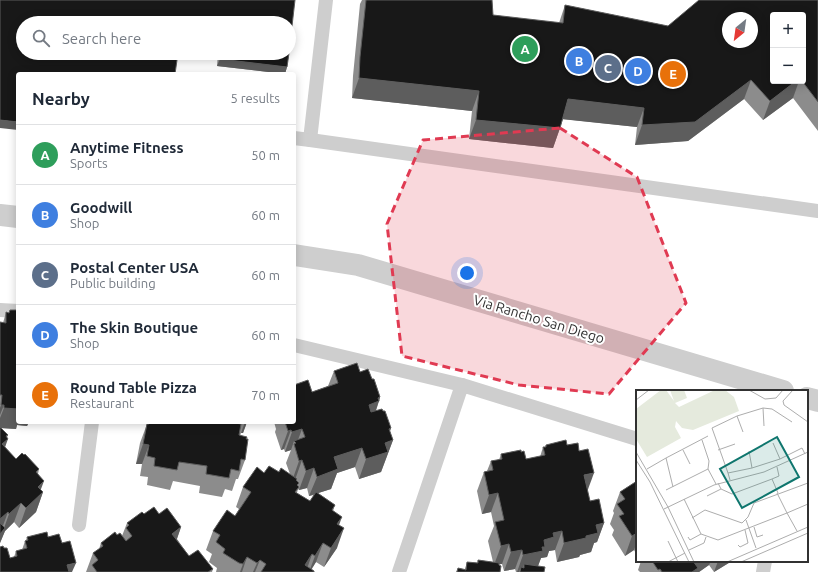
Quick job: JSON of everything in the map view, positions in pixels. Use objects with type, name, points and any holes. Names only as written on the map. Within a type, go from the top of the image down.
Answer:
[{"type":"street","points":[[0,215],[16,217]]},
{"type":"street","name":"Via Rancho San Diego","points":[[296,255],[358,265],[780,390]]},
{"type":"street","points":[[808,398],[818,401]]},
{"type":"lane","points":[[310,140],[326,0]]},
{"type":"lane","points":[[296,138],[818,211]]},
{"type":"lane","points":[[0,310],[16,311]]},
{"type":"lane","points":[[296,345],[462,385],[636,439]]},
{"type":"lane","points":[[399,572],[462,385]]},
{"type":"lane","points":[[79,525],[92,424]]},
{"type":"lane","points":[[764,572],[765,562]]},
{"type":"highlighted area","points":[[560,128],[637,177],[686,303],[609,394],[519,385],[402,356],[387,224],[423,140]]},
{"type":"building","points":[[0,0],[295,0],[293,16],[16,16],[16,60],[177,60],[175,72],[16,72],[16,122],[0,120]]},
{"type":"building","points":[[366,0],[492,0],[493,15],[563,23],[565,5],[668,26],[699,0],[818,0],[818,102],[804,84],[806,84],[806,12],[770,12],[770,84],[792,84],[770,101],[751,80],[695,122],[642,125],[644,108],[568,99],[560,128],[476,120],[479,91],[359,78]]},
{"type":"building","points":[[228,60],[288,60],[287,67]]},
{"type":"building","points":[[10,310],[16,310],[16,409],[4,408],[4,405],[1,405],[2,395],[0,395],[0,322],[6,323],[6,312],[9,313]]},
{"type":"building","points":[[357,363],[360,372],[368,369],[372,379],[374,379],[380,397],[378,398],[379,401],[369,405],[371,412],[382,409],[385,411],[391,428],[389,429],[393,440],[385,443],[388,452],[366,459],[362,448],[334,457],[338,469],[317,477],[314,468],[306,471],[302,460],[299,461],[294,444],[296,443],[294,441],[305,437],[302,429],[292,432],[291,430],[288,431],[286,424],[296,424],[296,384],[308,380],[312,392],[338,383],[334,371]]},
{"type":"building","points":[[147,424],[241,424],[239,435],[247,437],[246,439],[248,439],[245,460],[241,459],[239,471],[231,469],[229,478],[206,474],[207,466],[179,462],[177,470],[154,466],[155,458],[147,456],[149,445],[143,444]]},
{"type":"building","points":[[0,427],[8,435],[6,436],[8,439],[2,444],[16,459],[22,453],[24,455],[25,454],[39,469],[36,472],[44,481],[38,487],[43,492],[26,508],[21,503],[9,514],[8,512],[0,519]]},
{"type":"building","points":[[566,440],[567,445],[578,443],[579,451],[588,449],[594,473],[584,475],[590,501],[599,499],[604,523],[596,525],[598,533],[586,536],[586,538],[564,543],[562,531],[553,533],[554,537],[544,540],[545,547],[542,547],[543,551],[523,555],[522,550],[511,552],[509,544],[501,546],[495,522],[504,520],[498,493],[489,495],[484,472],[493,470],[491,461],[502,459],[501,454],[521,450],[521,452],[524,451],[526,459],[545,455],[543,447]]},
{"type":"building","points":[[269,466],[279,472],[281,468],[297,479],[296,480],[299,483],[297,485],[299,487],[295,492],[310,501],[316,492],[335,505],[332,510],[342,517],[337,524],[344,528],[331,548],[323,543],[315,556],[312,554],[305,565],[314,572],[261,572],[266,564],[260,560],[257,563],[247,557],[243,564],[239,563],[223,553],[225,549],[216,542],[220,535],[213,531],[227,510],[235,516],[251,492],[243,487],[257,467],[264,473]]},
{"type":"building","points":[[636,482],[636,534],[632,536],[619,516],[624,514],[617,504],[625,499],[620,492]]},
{"type":"building","points":[[154,507],[159,514],[167,508],[181,527],[172,534],[189,556],[198,550],[213,569],[208,572],[97,572],[92,565],[98,560],[93,553],[103,546],[101,543],[115,532],[117,535],[120,533],[126,541],[132,536],[126,528],[129,525],[127,523],[142,512],[144,514]]},
{"type":"building","points":[[0,523],[5,528],[0,534]]},
{"type":"building","points":[[47,532],[48,537],[59,534],[62,543],[70,541],[76,563],[67,565],[69,572],[0,572],[0,547],[3,546],[4,548],[7,548],[10,558],[17,556],[16,551],[27,548],[25,541],[28,540],[27,537]]},
{"type":"building","points":[[478,560],[499,563],[501,566],[500,572],[457,572],[458,568],[466,570],[467,562],[478,563]]},
{"type":"building","points":[[653,562],[694,562],[698,568],[692,572],[662,572],[660,569],[658,570]]},
{"type":"building","points":[[524,564],[545,567],[544,572],[520,572],[521,567],[524,568]]},
{"type":"place","name":"Anytime Fitness","points":[[525,49]]},
{"type":"place","name":"Goodwill","points":[[579,61]]},
{"type":"place","name":"Postal Center USA","points":[[608,68]]},
{"type":"place","name":"The Skin Boutique","points":[[638,71]]},
{"type":"place","name":"Round Table Pizza","points":[[673,74]]}]
